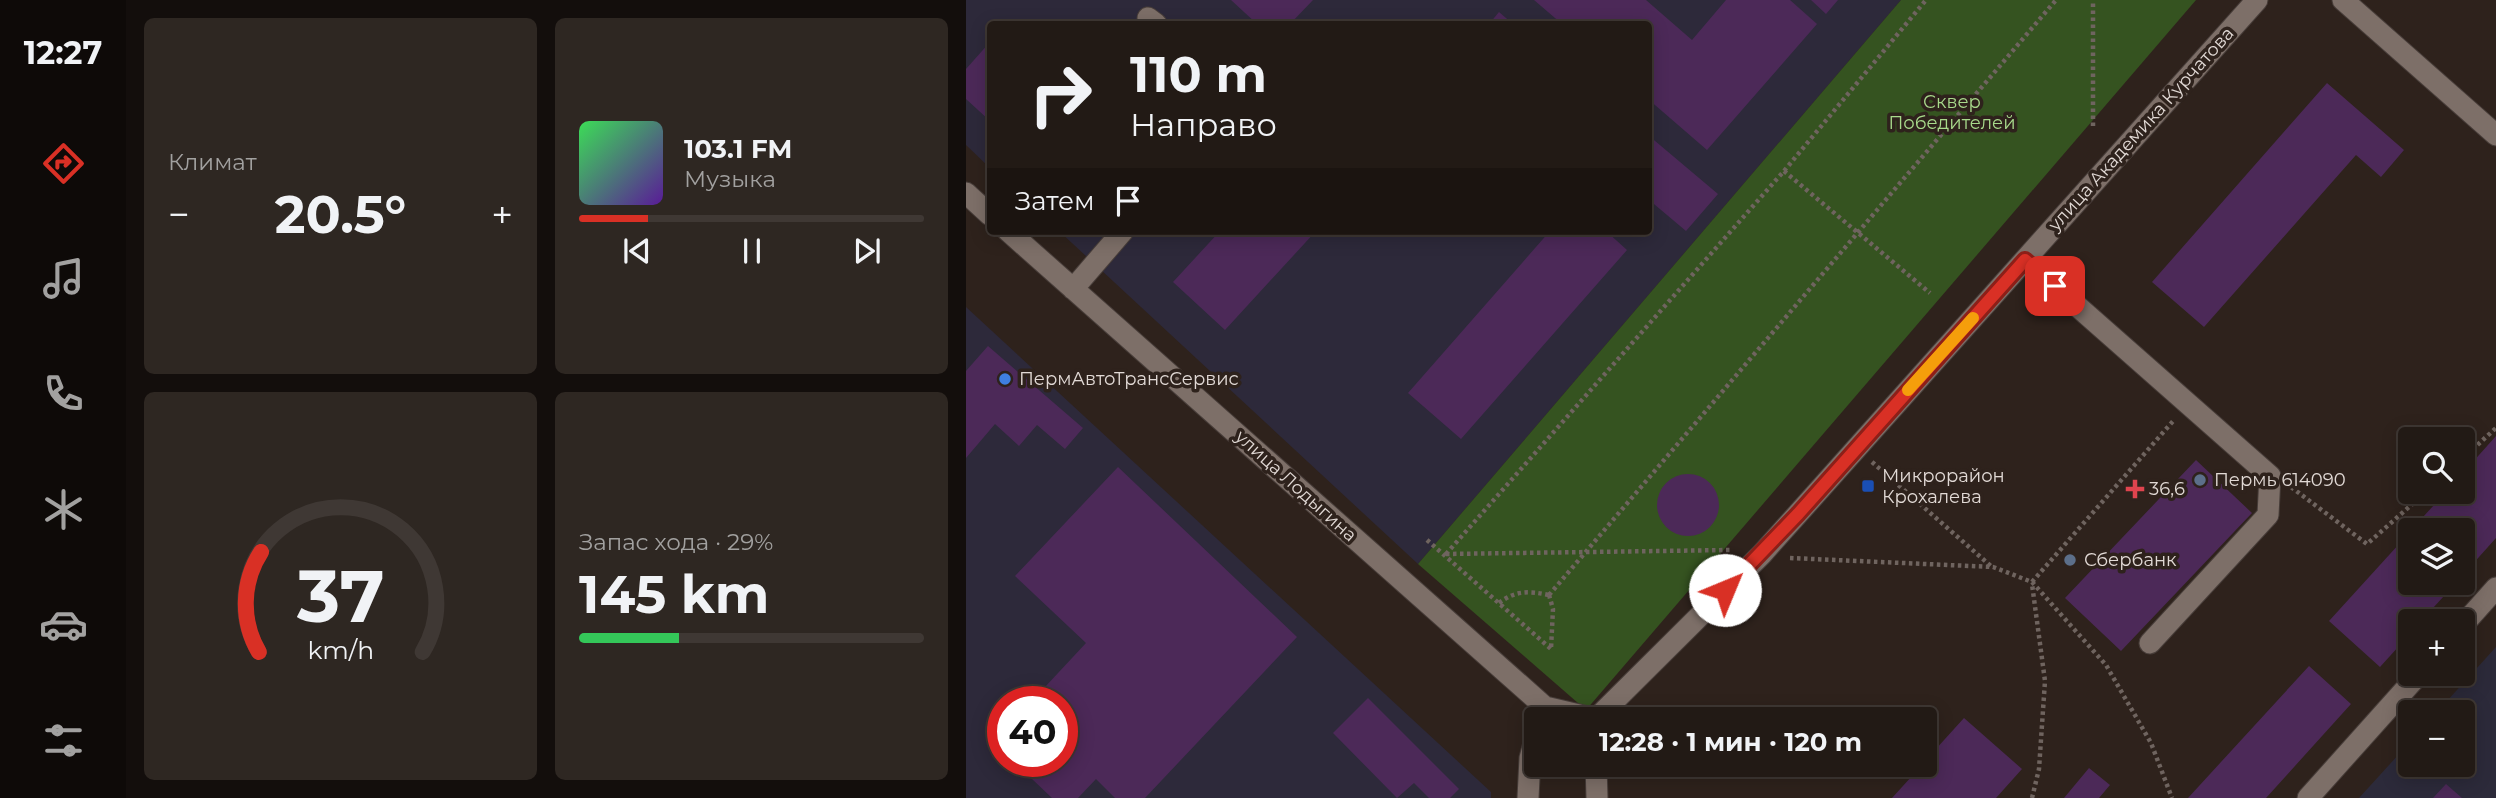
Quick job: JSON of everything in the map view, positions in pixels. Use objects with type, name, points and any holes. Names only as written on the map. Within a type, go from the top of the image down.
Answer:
[{"type":"street","name":"улица Академика Курчатова","points":[[1608,707],[1762,554],[2257,0]]},
{"type":"street","points":[[2343,0],[2496,135]]},
{"type":"street","points":[[966,193],[987,212]]},
{"type":"street","name":"улица Лодыгина","points":[[1013,235],[1536,707]]},
{"type":"street","points":[[1073,289],[1120,235]]},
{"type":"street","points":[[2025,260],[2270,476],[2268,515],[2150,643]]},
{"type":"street","points":[[2475,611],[2496,588]]},
{"type":"street","points":[[2308,798],[2409,686]]},
{"type":"street","points":[[1528,798],[1529,777]]},
{"type":"street","points":[[1596,777],[1597,798]]},
{"type":"path","points":[[1446,554],[1784,171],[1926,0]]},
{"type":"path","points":[[1549,595],[2056,0]]},
{"type":"path","points":[[2093,0],[2093,126]]},
{"type":"path","points":[[1784,171],[1930,293]]},
{"type":"path","points":[[2032,798],[2039,769],[2045,681],[2032,582],[2188,404]]},
{"type":"path","points":[[2475,447],[2496,428]]},
{"type":"path","points":[[1877,467],[1993,568]]},
{"type":"path","points":[[2281,479],[2367,544],[2412,504]]},
{"type":"path","points":[[1427,540],[1551,649],[1553,609],[1549,595]]},
{"type":"path","points":[[1446,554],[1731,550]]},
{"type":"path","points":[[1789,558],[1993,568],[2032,582],[2106,665],[2151,743],[2172,798]]},
{"type":"path","points":[[1499,603],[1513,593],[1532,591],[1549,595]]},
{"type":"shaded area","points":[[966,0],[1901,0],[1418,564],[1063,235],[1652,235],[1652,21],[987,21],[987,165],[966,145]]},
{"type":"shaded area","points":[[966,307],[1491,792],[1491,798],[966,798]]},
{"type":"shaded area","points":[[2496,647],[2496,798],[2359,798],[2398,755],[2398,777],[2475,777],[2475,700],[2448,700],[2461,686],[2475,686],[2475,670]]},
{"type":"green space","name":"Сквер Победителей","points":[[1901,0],[2196,0],[1589,707],[1583,707],[1418,564]]},
{"type":"building","points":[[1231,0],[1313,0],[1293,21],[1254,21]]},
{"type":"building","points":[[1534,0],[1646,0],[1692,40],[1726,0],[1790,0],[1817,24],[1707,150],[1652,102],[1652,21],[1558,21]]},
{"type":"building","points":[[1811,0],[1838,0],[1826,14]]},
{"type":"building","points":[[1499,12],[1510,21],[1492,21]]},
{"type":"building","points":[[987,45],[987,118],[966,99],[966,69]]},
{"type":"building","points":[[2327,83],[2404,150],[2381,177],[2356,155],[2204,327],[2152,282]]},
{"type":"building","points":[[1652,138],[1718,194],[1686,231],[1652,202]]},
{"type":"building","points":[[1216,235],[1312,235],[1225,330],[1173,282]]},
{"type":"building","points":[[1546,235],[1610,235],[1627,250],[1461,439],[1408,393]]},
{"type":"building","points":[[988,346],[1083,428],[1065,449],[1037,425],[1019,446],[995,424],[966,458],[966,371]]},
{"type":"building","points":[[2496,436],[2496,538],[2475,561],[2475,518],[2422,518],[2435,504],[2475,504],[2475,459]]},
{"type":"building","points":[[2196,460],[2252,513],[2121,651],[2065,598]]},
{"type":"building","points":[[1118,467],[1297,637],[1145,798],[1115,798],[1096,779],[1078,798],[1052,798],[1030,777],[1078,777],[1078,686],[1046,686],[1086,643],[1015,576]]},
{"type":"building","points":[[1682,474],[1694,474],[1710,483],[1717,493],[1717,517],[1710,527],[1694,536],[1682,536],[1671,531],[1662,522],[1657,511],[1657,499],[1662,488],[1671,479]]},
{"type":"building","points":[[2398,545],[2398,595],[2445,595],[2432,609],[2398,609],[2398,647],[2380,667],[2329,621]]},
{"type":"building","points":[[2309,666],[2351,704],[2266,798],[2188,798]]},
{"type":"building","points":[[1368,698],[1459,789],[1450,798],[1429,798],[1414,783],[1397,798],[1333,733]]},
{"type":"building","points":[[1964,718],[2022,769],[1996,798],[1892,798],[1911,777],[1937,777],[1937,748]]},
{"type":"building","points":[[2089,768],[2110,785],[2099,798],[2064,798]]},
{"type":"building","points":[[2446,784],[2462,798],[2433,798]]},
{"type":"slow traffic","points":[[1908,390],[1973,318]]},
{"type":"place","name":"ПермАвтоТрансСервис","points":[[1005,379]]},
{"type":"place","name":"Пермь 614090","points":[[2200,480]]},
{"type":"place","name":"Микрорайон Крохалева","points":[[1868,486]]},
{"type":"place","name":"36,6","points":[[2135,489]]},
{"type":"place","name":"Сбербанк","points":[[2070,560]]},
{"type":"route","points":[[1725,590],[1762,554],[2025,260],[2055,286]]}]
